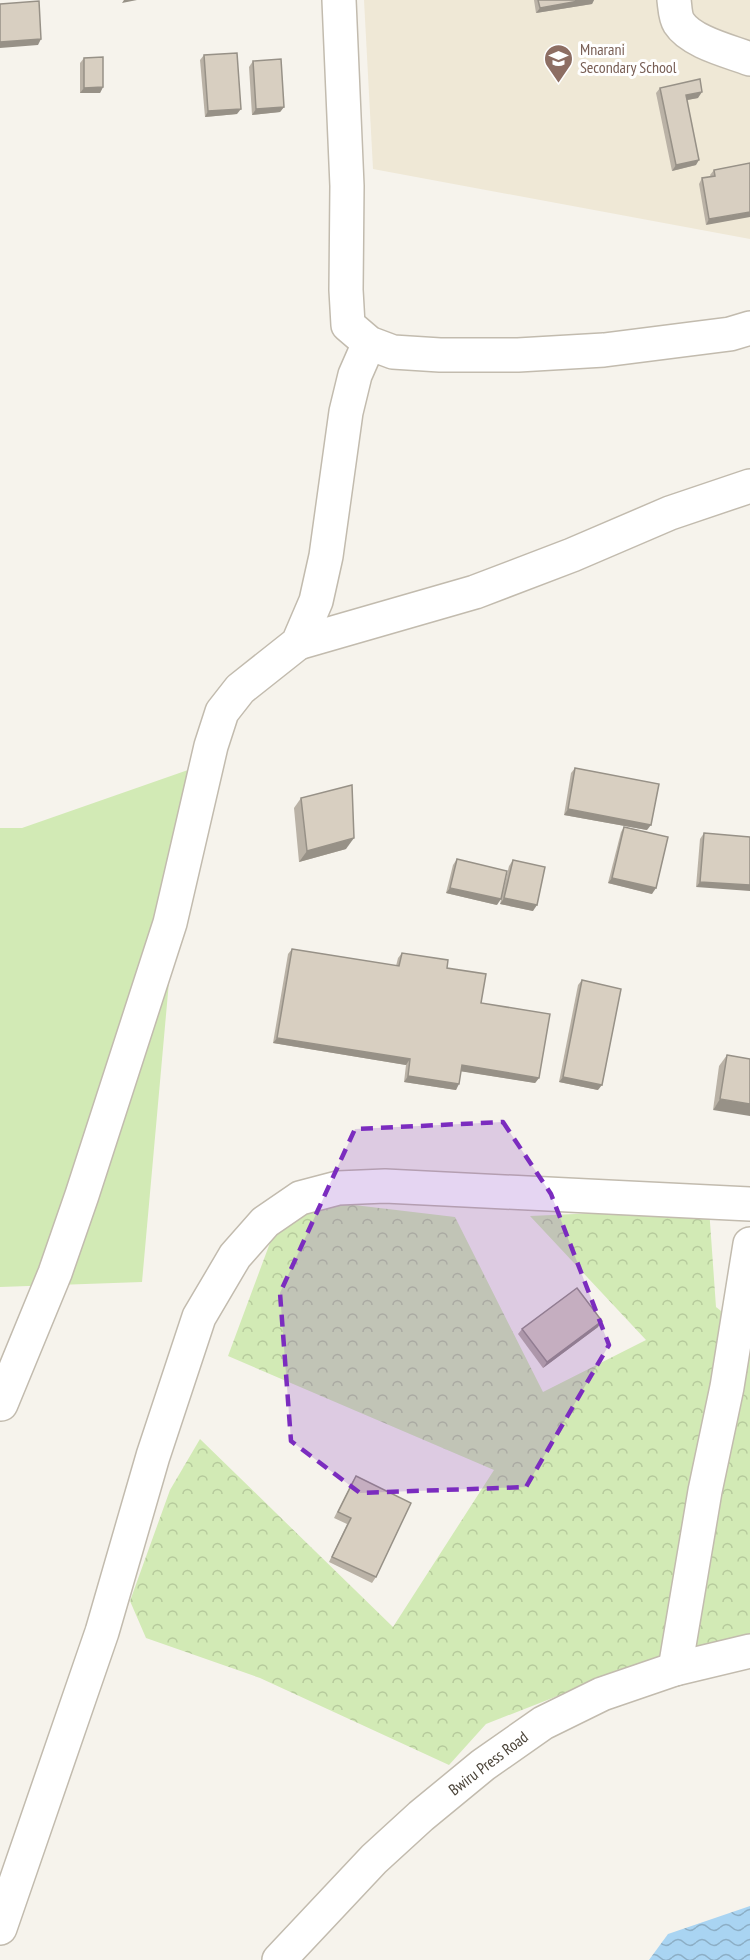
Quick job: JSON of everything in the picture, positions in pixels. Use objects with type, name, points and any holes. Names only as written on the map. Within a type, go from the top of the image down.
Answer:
[{"type":"street","points":[[339,0],[347,186],[348,326],[369,343],[393,352],[518,356],[604,350],[730,334],[750,328]]},
{"type":"street","points":[[674,0],[678,21],[695,38],[750,59]]},
{"type":"street","points":[[298,643],[316,601],[326,556],[346,412],[355,375],[369,343]]},
{"type":"street","points":[[1,1404],[55,1273],[170,923],[211,746],[222,712],[240,689],[298,643],[476,592],[572,555],[670,513],[750,486]]},
{"type":"street","points":[[0,1928],[102,1632],[153,1456],[199,1317],[235,1256],[265,1222],[300,1198],[338,1188],[385,1186],[750,1204]]},
{"type":"street","points":[[675,1669],[705,1491],[729,1376],[750,1244]]},
{"type":"street","name":"Bwiru Press Road","points":[[279,1960],[374,1858],[483,1765],[543,1723],[602,1694],[675,1669],[750,1651]]},
{"type":"highlighted area","points":[[503,1122],[551,1194],[609,1345],[526,1487],[360,1493],[291,1441],[280,1293],[355,1129]]},
{"type":"shaded area","name":"Mnarani Secondary School","points":[[364,0],[750,0],[750,239],[373,169]]},
{"type":"green space","points":[[188,770],[142,1282],[0,1287],[0,828],[22,828]]},
{"type":"green space","points":[[287,1197],[455,1217],[543,1392],[646,1340],[530,1216],[709,1208],[716,1307],[750,1334],[750,1645],[583,1686],[486,1724],[449,1765],[260,1678],[146,1638],[130,1601],[170,1490],[200,1439],[393,1627],[494,1470],[228,1356]]},
{"type":"water","points":[[750,1906],[750,1960],[649,1960],[668,1934]]},
{"type":"building","points":[[538,0],[584,0],[540,8]]},
{"type":"building","points":[[39,1],[41,39],[0,42],[0,4]]},
{"type":"building","points":[[237,53],[241,109],[208,111],[204,55]]},
{"type":"building","points":[[103,57],[103,87],[84,88],[84,58]]},
{"type":"building","points":[[281,59],[284,107],[256,109],[253,61]]},
{"type":"building","points":[[700,79],[702,92],[686,95],[699,160],[676,165],[660,88]]},
{"type":"building","points":[[750,163],[750,212],[709,219],[702,178],[715,176],[714,170]]},
{"type":"building","points":[[575,768],[659,784],[651,825],[568,809]]},
{"type":"building","points":[[352,785],[354,838],[307,851],[301,798]]},
{"type":"building","points":[[624,827],[668,837],[656,888],[612,878]]},
{"type":"building","points":[[704,833],[750,837],[750,885],[700,882]]},
{"type":"building","points":[[457,859],[507,871],[501,899],[450,888]]},
{"type":"building","points":[[513,860],[545,867],[537,905],[504,898]]},
{"type":"building","points":[[292,949],[399,966],[402,953],[448,960],[447,968],[486,974],[481,1003],[550,1014],[539,1078],[462,1065],[459,1084],[408,1076],[410,1059],[277,1038]]},
{"type":"building","points":[[582,980],[621,989],[602,1085],[563,1077]]},
{"type":"building","points":[[727,1055],[750,1059],[750,1104],[720,1099]]},
{"type":"building","points":[[577,1288],[602,1321],[547,1362],[522,1329]]},
{"type":"building","points":[[356,1476],[411,1503],[376,1577],[332,1557],[351,1518],[338,1512]]},
{"type":"place","name":"Mnarani Secondary School","points":[[559,84]]}]
